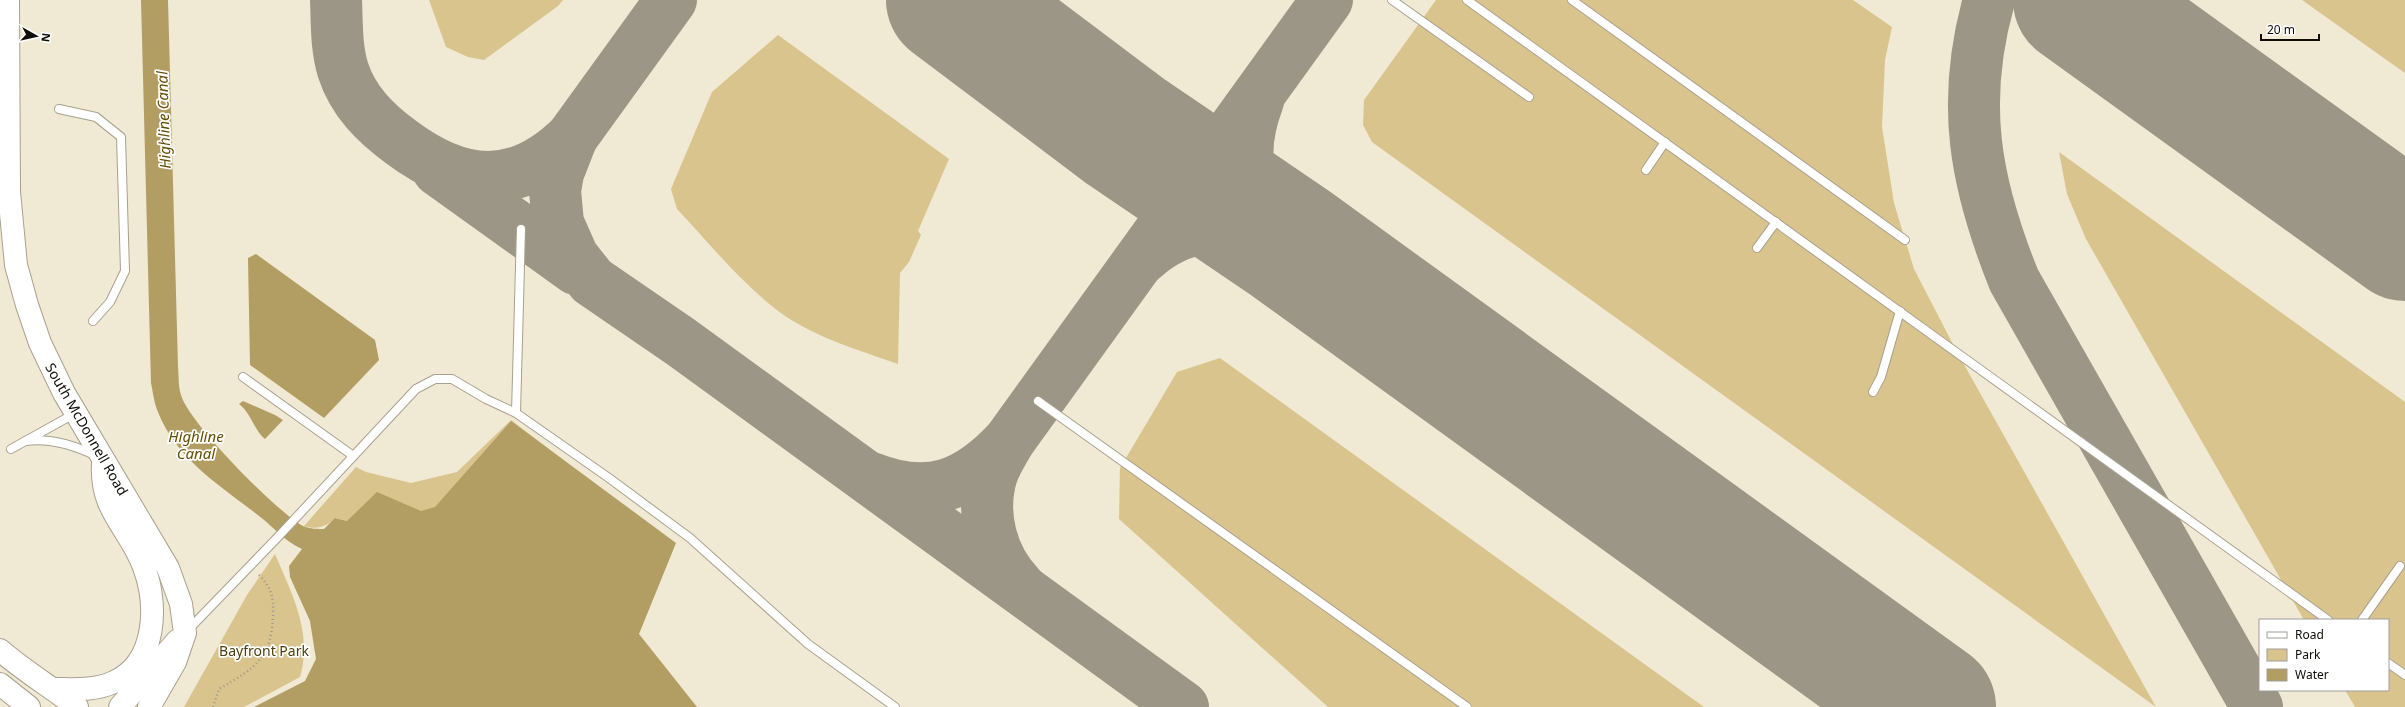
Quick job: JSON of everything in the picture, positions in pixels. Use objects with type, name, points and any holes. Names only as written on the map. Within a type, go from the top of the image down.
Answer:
[{"type":"street","name":"South McDonnell Road","points":[[8,0],[9,192],[16,265],[40,343],[75,413],[168,568],[181,604],[185,633],[175,662],[149,707]]},
{"type":"street","points":[[54,689],[96,688],[114,682],[128,674],[142,654],[152,629],[154,608],[149,582],[144,565],[109,504],[104,486],[103,460]]},
{"type":"street","points":[[120,707],[185,633]]},
{"type":"street","points":[[0,650],[21,669],[54,689],[76,707]]},
{"type":"lane","points":[[1392,0],[1529,97]]},
{"type":"lane","points":[[1467,0],[2327,619]]},
{"type":"lane","points":[[1572,0],[1905,240]]},
{"type":"lane","points":[[59,109],[96,117],[121,137],[125,271],[110,302],[93,321]]},
{"type":"lane","points":[[1646,170],[1665,142]]},
{"type":"lane","points":[[1757,248],[1776,222]]},
{"type":"lane","points":[[516,413],[521,229]]},
{"type":"lane","points":[[1873,392],[1881,376],[1900,311]]},
{"type":"lane","points":[[242,377],[352,456]]},
{"type":"lane","points":[[185,633],[277,538],[416,389],[435,379],[452,379],[486,399],[516,413],[609,478],[690,538],[808,644],[896,707]]},
{"type":"lane","points":[[1038,401],[1467,707]]},
{"type":"lane","points":[[11,449],[75,413]]},
{"type":"lane","points":[[26,441],[38,440],[62,443],[103,460]]},
{"type":"lane","points":[[2363,619],[2400,566]]},
{"type":"lane","points":[[2389,664],[2405,675]]},
{"type":"path","points":[[213,707],[219,689],[248,672],[258,663],[268,648],[273,634],[274,599],[269,585],[259,575]]},
{"type":"green space","points":[[429,0],[563,0],[558,6],[484,60],[468,57],[446,47]]},
{"type":"green space","points":[[1436,0],[1853,0],[1892,27],[1885,60],[1882,127],[1894,203],[1914,269],[1957,352],[2156,707],[1372,142],[1363,125],[1364,100]]},
{"type":"green space","points":[[2302,0],[2405,0],[2405,73]]},
{"type":"green space","points":[[778,35],[949,159],[918,231],[921,235],[909,262],[900,273],[898,364],[833,341],[787,317],[748,285],[677,209],[671,189],[712,92]]},
{"type":"green space","points":[[2059,152],[2405,402],[2405,707],[2355,707],[2346,691],[2389,691],[2389,619],[2303,619],[2086,239],[2067,194]]},
{"type":"green space","points":[[1220,358],[1704,707],[1328,707],[1119,519],[1120,468],[1177,372]]},
{"type":"green space","points":[[511,420],[562,459],[440,520],[347,521],[336,518],[328,524],[317,528],[304,526],[356,467],[366,472],[411,483],[457,472]]},
{"type":"green space","name":"Bayfront Park","points":[[275,554],[299,614],[304,645],[300,677],[244,707],[184,707],[247,595]]},
{"type":"water","name":"Highline Canal","points":[[141,0],[168,0],[179,385],[181,395],[187,408],[199,425],[255,486],[274,503],[303,526],[314,529],[324,529],[335,518],[347,521],[377,492],[421,511],[435,507],[511,421],[676,543],[639,634],[697,707],[254,707],[305,681],[316,659],[310,621],[290,577],[289,566],[302,549],[284,538],[264,520],[201,471],[176,444],[166,429],[158,412],[151,383]]},
{"type":"water","points":[[256,254],[375,340],[379,360],[324,418],[250,365],[248,258]]},
{"type":"water","points":[[243,401],[283,420],[265,439],[258,431],[247,412],[239,404]]},
{"type":"taxiway","points":[[336,0],[338,44],[343,70],[353,92],[366,110],[391,135],[423,157],[445,168],[467,175],[488,177],[509,175],[530,167],[551,155],[572,137],[671,0]]},
{"type":"taxiway","points":[[871,478],[892,485],[911,488],[929,488],[946,485],[963,478],[978,469],[1009,441],[1327,0]]},
{"type":"taxiway","points":[[1989,0],[1980,38],[1975,74],[1974,108],[1976,142],[1981,176],[1990,210],[2014,280],[2257,707]]},
{"type":"taxiway","points":[[1258,101],[1250,127],[1248,140],[1251,180],[1265,210],[1290,243]]},
{"type":"taxiway","points":[[572,137],[558,173],[555,191],[558,223],[573,257],[592,281],[681,342],[1183,707]]},
{"type":"taxiway","points":[[438,170],[576,269]]},
{"type":"taxiway","points":[[1143,258],[1160,245],[1178,235],[1196,230],[1214,228],[1232,228],[1251,231],[1290,243]]},
{"type":"taxiway","points":[[1009,441],[992,474],[987,504],[988,519],[990,534],[1001,562],[1019,586]]},
{"type":"runway","points":[[951,0],[1125,131],[1290,243],[1931,707]]},
{"type":"runway","points":[[2078,0],[2405,236]]}]
